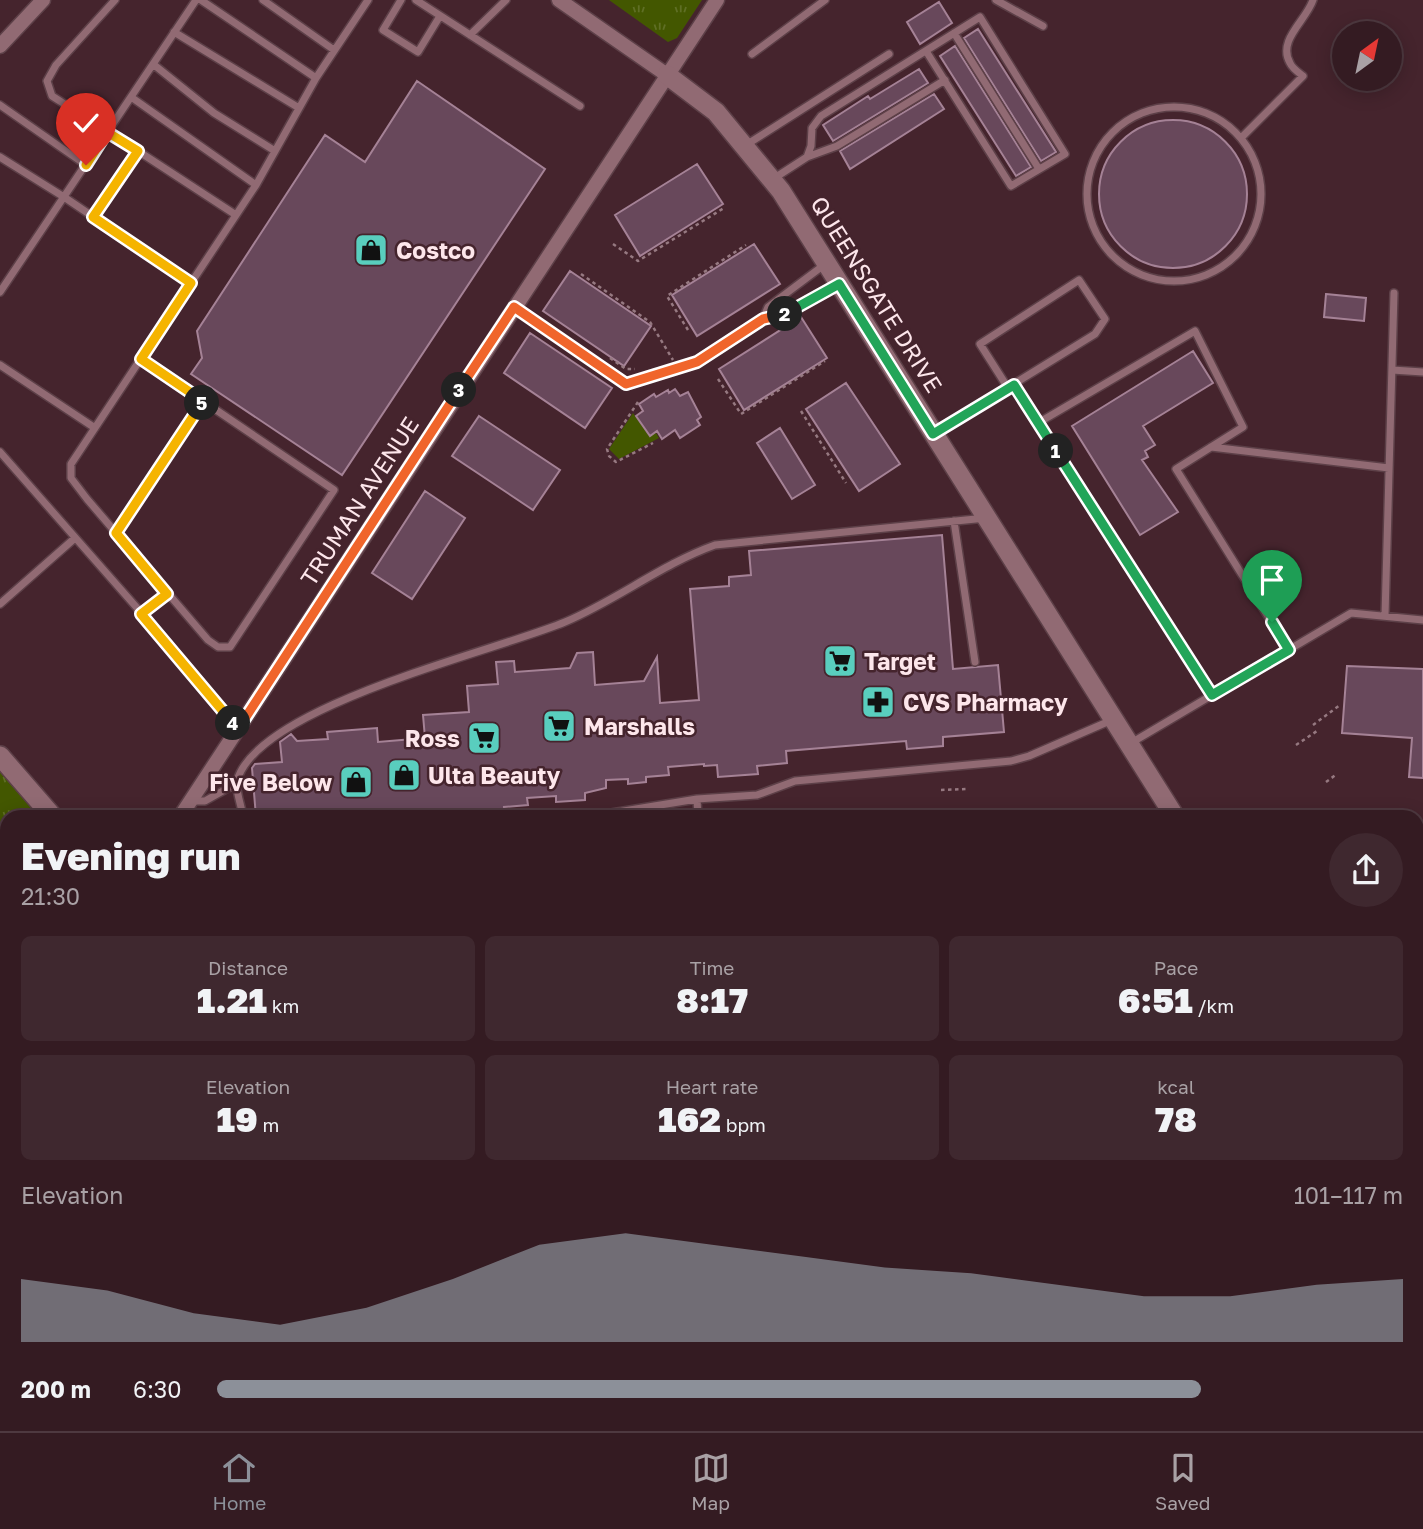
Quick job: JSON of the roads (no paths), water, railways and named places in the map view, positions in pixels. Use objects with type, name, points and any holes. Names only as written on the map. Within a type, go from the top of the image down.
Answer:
[{"type":"street","points":[[0,46],[43,0]]},
{"type":"street","name":"QUEENSGATE DRIVE","points":[[559,0],[716,112],[773,180],[1171,810]]},
{"type":"street","name":"TRUMAN AVENUE","points":[[185,810],[717,0]]},
{"type":"street","points":[[0,756],[47,810]]},
{"type":"lane","points":[[115,0],[56,65],[47,81],[52,96],[236,215]]},
{"type":"lane","points":[[0,292],[198,0],[316,78]]},
{"type":"lane","points":[[263,0],[334,50]]},
{"type":"lane","points":[[141,359],[334,490],[230,647],[218,647],[208,640],[167,594],[71,478],[71,464],[256,185],[316,78],[368,0]]},
{"type":"lane","points":[[401,0],[383,30],[418,52],[440,16]]},
{"type":"lane","points":[[416,0],[580,106]]},
{"type":"lane","points":[[470,35],[506,0]]},
{"type":"lane","points":[[752,54],[825,0]]},
{"type":"lane","points":[[996,0],[1043,26]]},
{"type":"lane","points":[[1241,138],[1303,76],[1289,63],[1287,41],[1313,0]]},
{"type":"lane","points":[[807,158],[812,128],[821,116],[954,33],[981,17],[1065,154],[1012,186],[926,51]]},
{"type":"lane","points":[[174,32],[299,108]]},
{"type":"lane","points":[[954,33],[1040,169]]},
{"type":"lane","points":[[745,145],[889,54]]},
{"type":"lane","points":[[153,64],[214,113],[275,151]]},
{"type":"lane","points":[[773,180],[807,158],[837,146],[945,80]]},
{"type":"lane","points":[[131,97],[256,185]]},
{"type":"lane","points":[[0,105],[86,165]]},
{"type":"lane","points":[[1159,108],[1189,108],[1217,118],[1241,138],[1255,162],[1261,188],[1259,215],[1248,241],[1230,261],[1207,275],[1180,282],[1153,279],[1127,268],[1105,248],[1090,222],[1086,192],[1092,163],[1107,137],[1115,130],[1130,118],[1159,108]]},
{"type":"lane","points":[[93,217],[138,151]]},
{"type":"lane","points":[[0,157],[191,283]]},
{"type":"lane","points":[[763,319],[768,307],[826,263]]},
{"type":"lane","points":[[933,434],[1011,386],[1095,334],[1105,319],[1079,280],[980,344],[1011,386],[1038,424],[1212,695]]},
{"type":"lane","points":[[514,307],[626,384],[697,362],[763,319],[785,314],[839,284]]},
{"type":"lane","points":[[1385,616],[1394,293]]},
{"type":"lane","points":[[1038,424],[1195,331],[1244,427],[1175,468],[1289,650]]},
{"type":"lane","points":[[0,365],[95,428]]},
{"type":"lane","points":[[1392,370],[1423,372]]},
{"type":"lane","points":[[116,533],[203,401]]},
{"type":"lane","points":[[1210,447],[1389,468]]},
{"type":"lane","points":[[0,452],[238,729]]},
{"type":"lane","points":[[191,802],[205,801],[237,783],[249,759],[270,740],[316,712],[362,691],[566,622],[692,553],[715,545],[986,518]]},
{"type":"lane","points":[[954,521],[975,662]]},
{"type":"lane","points":[[0,604],[75,538]]},
{"type":"lane","points":[[141,614],[167,594]]},
{"type":"lane","points":[[1129,745],[1351,613],[1423,620]]},
{"type":"lane","points":[[629,810],[696,799],[757,794],[795,781],[1011,761],[1113,720]]},
{"type":"lane","points":[[237,783],[242,810]]},
{"type":"lane","points":[[696,799],[697,810]]},
{"type":"place","name":"Costco","points":[[371,250]]},
{"type":"place","name":"Target","points":[[840,661]]},
{"type":"place","name":"CVS Pharmacy","points":[[878,702]]},
{"type":"place","name":"Marshalls","points":[[559,726]]},
{"type":"place","name":"Ross","points":[[484,738]]},
{"type":"place","name":"Ulta Beauty","points":[[404,775]]},
{"type":"place","name":"Five Below","points":[[356,782]]}]
